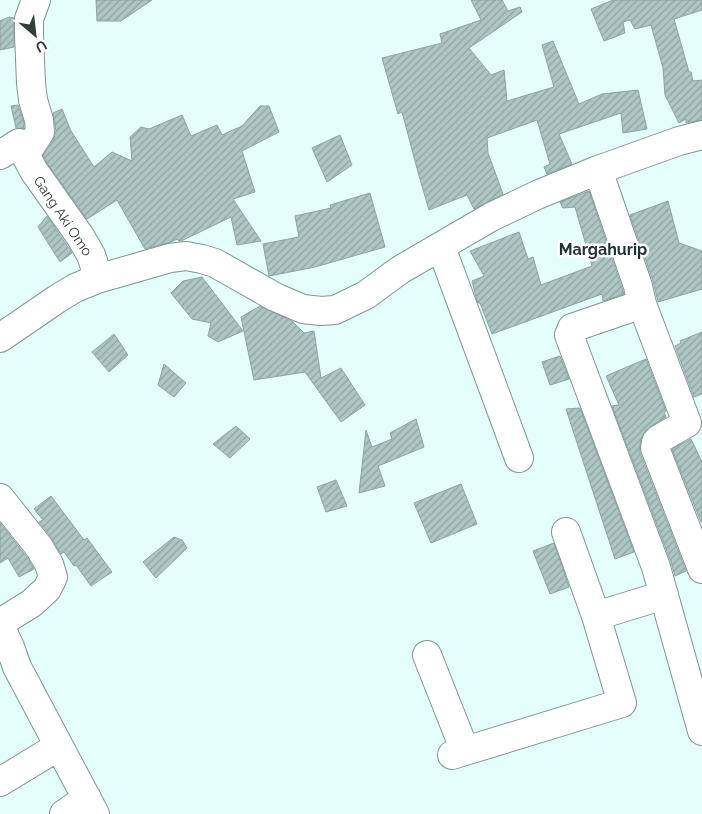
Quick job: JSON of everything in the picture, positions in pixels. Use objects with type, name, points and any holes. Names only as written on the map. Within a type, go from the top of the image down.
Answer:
[{"type":"street","name":"Gang Aki Omo","points":[[36,0],[30,19],[29,35],[31,83],[40,132],[15,151],[34,171],[80,236],[91,254],[97,279]]},
{"type":"street","points":[[0,338],[75,288],[97,279],[170,258],[186,256],[214,263],[275,297],[303,309],[336,310],[366,295],[400,270],[491,217],[537,195],[598,170],[679,141],[702,135]]},
{"type":"street","points":[[598,170],[638,286],[642,304],[694,420],[659,439],[655,448],[702,569]]},
{"type":"street","points":[[441,247],[519,458]]},
{"type":"street","points":[[642,304],[572,328],[569,335],[656,567],[702,731]]},
{"type":"street","points":[[0,498],[39,546],[49,564],[53,577],[47,590],[32,603],[0,624],[17,668],[91,806],[64,814]]},
{"type":"street","points":[[428,655],[459,753],[622,702],[596,616],[566,532]]},
{"type":"street","points":[[596,616],[664,595]]},
{"type":"street","points":[[0,782],[59,746]]},
{"type":"building","points":[[96,0],[152,0],[121,21],[97,21]]},
{"type":"building","points":[[471,0],[502,0],[508,11],[520,7],[522,12],[469,48],[491,75],[504,70],[507,101],[554,87],[542,45],[553,41],[579,104],[602,94],[638,90],[647,129],[623,133],[621,113],[559,134],[572,164],[547,174],[544,167],[550,164],[537,120],[487,138],[488,153],[503,194],[474,209],[467,195],[429,210],[402,112],[398,114],[382,58],[442,43],[440,34],[481,20]]},
{"type":"building","points":[[613,0],[702,0],[702,10],[674,19],[693,81],[702,80],[702,120],[686,123],[686,119],[679,123],[665,95],[663,68],[651,25],[635,29],[630,20],[623,22],[625,33],[604,41],[591,9]]},
{"type":"building","points":[[9,17],[14,18],[14,47],[0,50],[0,21]]},
{"type":"building","points":[[18,105],[24,129],[16,128],[11,106]]},
{"type":"building","points":[[260,106],[269,106],[279,132],[242,151],[255,192],[233,199],[261,241],[237,245],[231,217],[181,241],[177,239],[145,249],[117,200],[87,219],[43,155],[53,141],[56,131],[53,113],[62,109],[71,131],[94,167],[112,152],[132,161],[130,137],[141,127],[149,129],[182,115],[191,136],[217,125],[222,135],[242,126]]},
{"type":"building","points":[[340,135],[352,165],[327,182],[312,148]]},
{"type":"building","points":[[589,191],[624,294],[603,301],[602,294],[492,334],[480,303],[478,303],[472,281],[484,276],[470,251],[519,232],[528,259],[533,257],[541,285],[592,266],[575,207],[563,208],[560,202]]},
{"type":"building","points":[[370,193],[385,247],[315,267],[269,276],[263,244],[299,237],[295,216],[331,208],[330,205]]},
{"type":"building","points":[[668,201],[679,243],[702,251],[702,289],[658,302],[653,281],[630,215]]},
{"type":"building","points":[[47,216],[72,253],[60,262],[38,227]]},
{"type":"building","points":[[202,277],[243,331],[218,342],[208,336],[211,323],[192,319],[171,293],[183,281]]},
{"type":"building","points":[[260,306],[292,321],[304,333],[314,331],[321,378],[341,368],[365,405],[341,422],[305,372],[254,380],[241,317]]},
{"type":"building","points":[[702,332],[702,394],[694,397],[675,346],[681,343],[680,341]]},
{"type":"building","points":[[114,334],[128,355],[109,372],[92,352]]},
{"type":"building","points":[[560,356],[569,379],[550,385],[542,362]]},
{"type":"building","points":[[646,359],[666,411],[664,412],[666,417],[645,431],[641,439],[640,453],[686,571],[675,576],[612,406],[619,405],[606,376]]},
{"type":"building","points":[[164,364],[186,383],[174,397],[158,385]]},
{"type":"building","points":[[580,408],[634,552],[615,559],[566,409]]},
{"type":"building","points":[[416,419],[424,447],[378,466],[385,486],[359,493],[366,430],[372,447],[392,439],[390,433]]},
{"type":"building","points":[[236,426],[250,439],[230,458],[213,444]]},
{"type":"building","points":[[691,439],[702,462],[702,522],[672,449]]},
{"type":"building","points":[[336,480],[347,506],[326,512],[317,487]]},
{"type":"building","points":[[461,484],[477,524],[431,543],[414,503]]},
{"type":"building","points":[[51,496],[84,540],[87,538],[112,572],[91,586],[64,552],[61,554],[39,522],[43,520],[34,509]]},
{"type":"building","points":[[0,523],[34,569],[19,577],[8,558],[0,563]]},
{"type":"building","points":[[174,537],[182,540],[187,548],[156,578],[143,562]]},
{"type":"building","points":[[554,543],[569,587],[550,594],[533,551]]},
{"type":"district","name":"Margahurip","points":[[603,249]]}]
